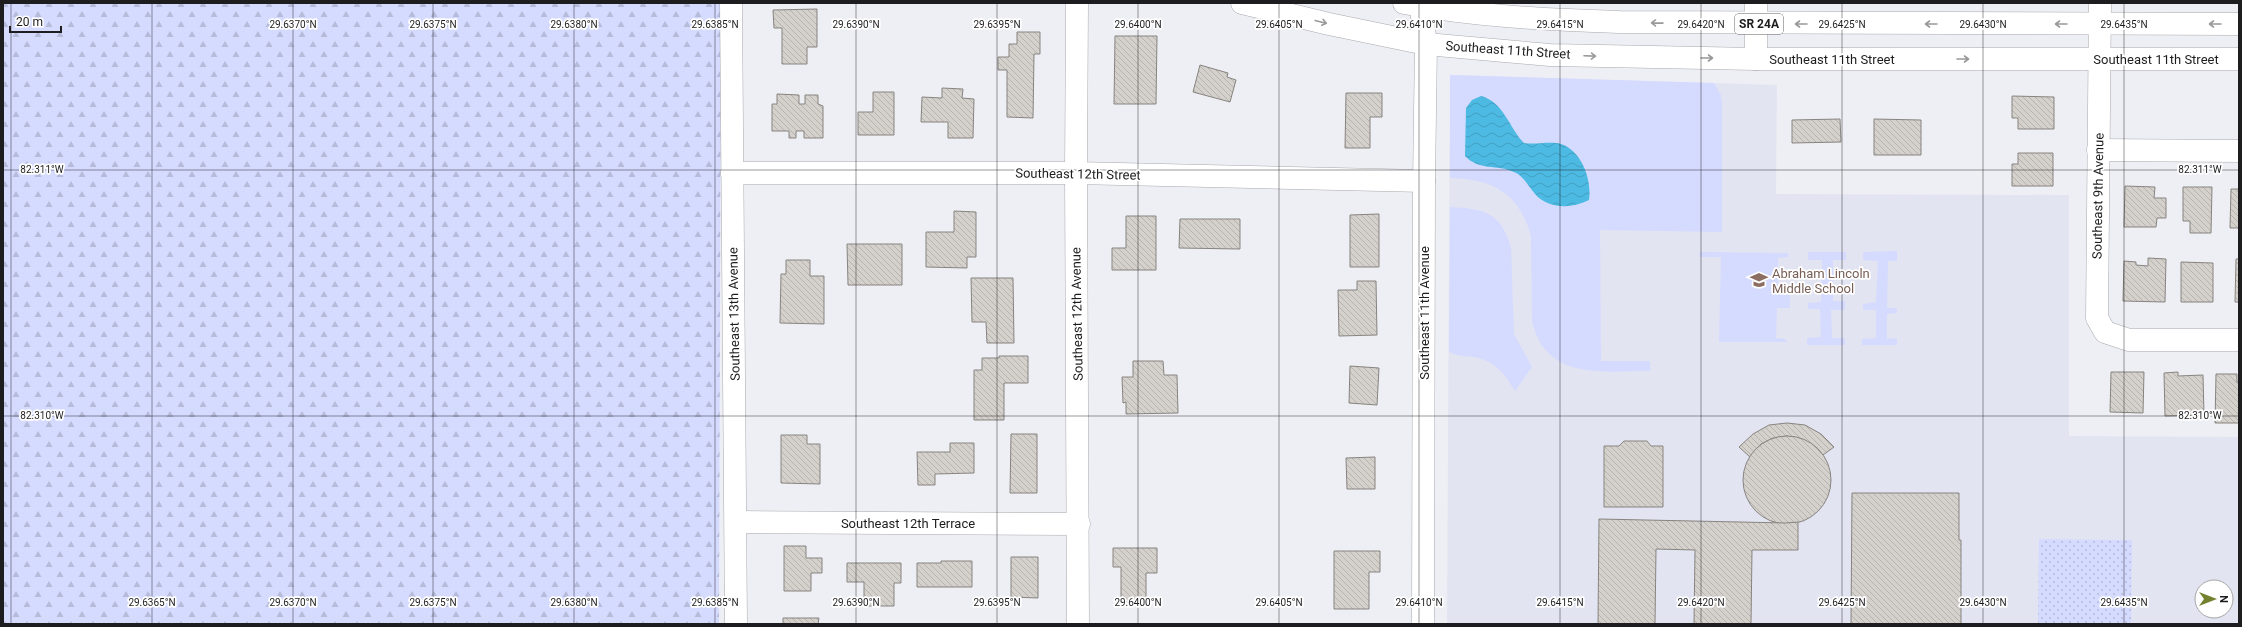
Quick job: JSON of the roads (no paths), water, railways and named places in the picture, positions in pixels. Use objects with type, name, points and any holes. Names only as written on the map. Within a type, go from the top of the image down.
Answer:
[{"type":"main road","name":"Southeast 13th Avenue","points":[[731,3],[736,624]]},
{"type":"main road","name":"Southeast 12th Avenue","points":[[1077,3],[1076,174],[1079,524],[1078,624]]},
{"type":"main road","name":"Southeast 11th Street","points":[[1242,3],[1329,24],[1426,44],[1550,55],[1730,58],[2239,59]]},
{"type":"main road","name":"Southeast 11th Avenue","points":[[1415,4],[1426,44],[1424,181],[1423,624]]},
{"type":"main road","name":"SR 24A","points":[[1415,4],[1488,15],[1556,21],[1730,24],[1756,13],[2100,13],[2239,24]]},
{"type":"main road","points":[[1756,13],[1756,58]]},
{"type":"main road","name":"Southeast 9th Avenue","points":[[2100,13],[2097,318],[2105,332],[2129,340],[2239,340]]},
{"type":"main road","points":[[1730,24],[1730,58]]},
{"type":"main road","points":[[2098,150],[2239,151]]},
{"type":"main road","name":"Southeast 12th Street","points":[[732,173],[1076,174],[1424,181]]},
{"type":"main road","name":"Southeast 12th Terrace","points":[[736,522],[1079,524]]},
{"type":"water","points":[[1481,96],[1489,99],[1501,110],[1524,143],[1561,144],[1575,153],[1587,175],[1590,192],[1589,200],[1568,206],[1553,205],[1540,199],[1517,174],[1501,168],[1482,166],[1470,161],[1465,156],[1466,108],[1472,100]]},
{"type":"place","name":"Abraham Lincoln Middle School","points":[[1759,280]]}]
